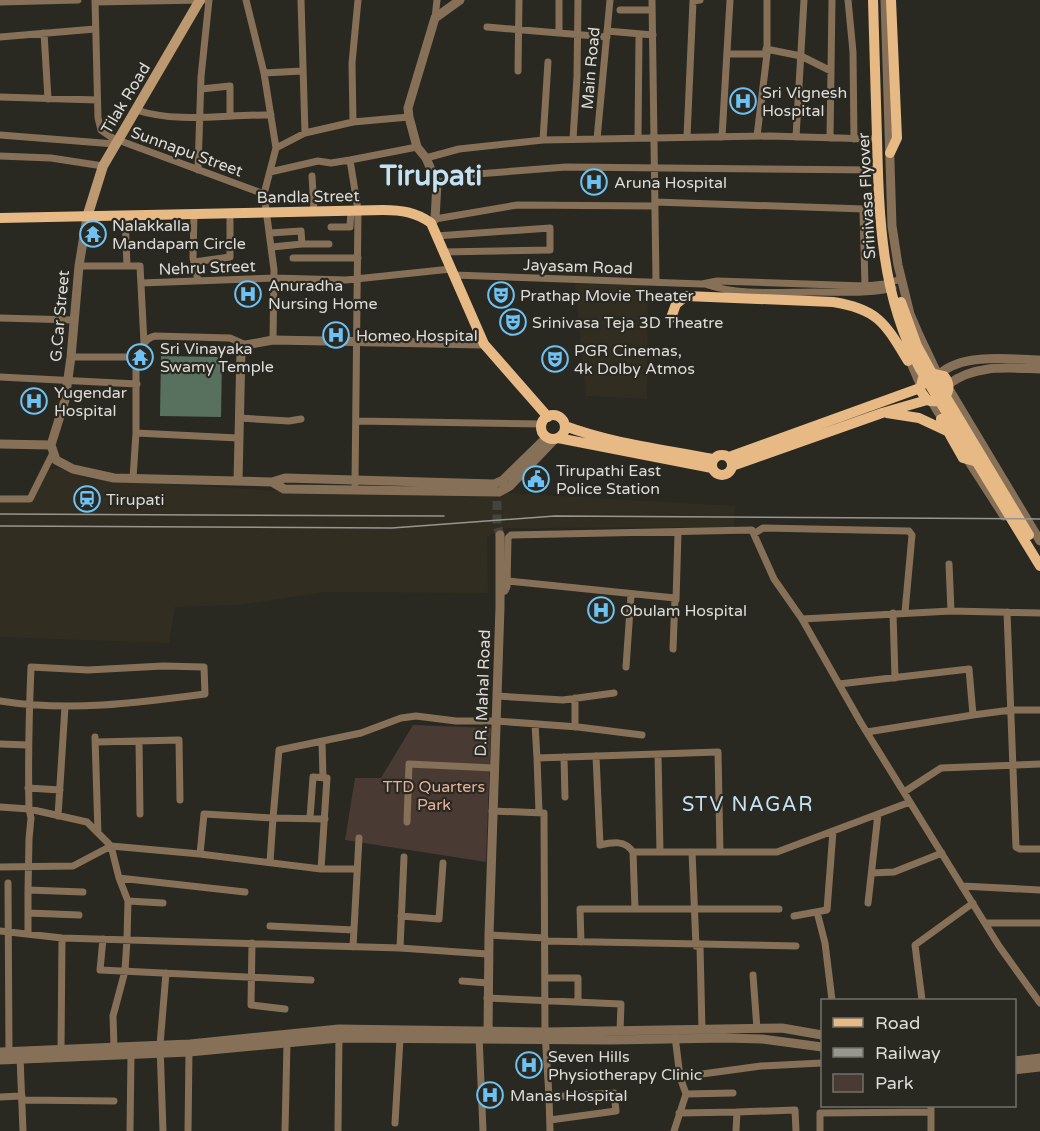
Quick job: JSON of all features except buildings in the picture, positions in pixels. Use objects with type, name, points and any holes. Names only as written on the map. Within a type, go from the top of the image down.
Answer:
[{"type":"main road","name":"Tilak Road","points":[[85,219],[101,165],[194,0]]},
{"type":"main road","name":"Tilak Road","points":[[114,141],[136,110],[200,0]]},
{"type":"main road","points":[[866,0],[874,202]]},
{"type":"main road","name":"Srinivasa Flyover","points":[[872,0],[879,221],[886,275],[908,348],[974,461],[1040,566]]},
{"type":"main road","name":"Srinivasa Flyover","points":[[880,0],[885,208],[893,272],[902,306],[917,346],[934,378],[1040,553]]},
{"type":"main road","points":[[890,153],[897,138],[891,0]]},
{"type":"main road","name":"Bandla Street","points":[[0,218],[85,219],[125,215],[403,210],[433,221]]},
{"type":"main road","points":[[433,221],[436,236],[484,344],[545,421]]},
{"type":"main road","points":[[671,318],[676,304],[686,296],[833,302],[866,310],[889,330],[963,458],[974,461]]},
{"type":"main road","points":[[713,463],[720,455],[730,461],[882,412],[942,400],[949,386],[939,373],[925,376],[920,386],[922,396],[930,401]]},
{"type":"main road","points":[[730,461],[920,386]]},
{"type":"main road","points":[[882,412],[919,418],[952,434]]},
{"type":"main road","points":[[545,421],[559,417],[565,426],[594,437],[713,463]]},
{"type":"main road","points":[[545,421],[542,430],[553,438],[713,463]]},
{"type":"main road","points":[[553,438],[564,432],[565,426]]},
{"type":"main road","points":[[713,463],[717,474],[724,475],[731,471],[730,461]]},
{"type":"street","points":[[0,2],[78,0]]},
{"type":"street","points":[[114,141],[101,130],[98,118],[95,1],[208,0],[198,170]]},
{"type":"street","points":[[246,0],[264,73],[276,148],[264,194],[275,278],[273,340]]},
{"type":"street","points":[[301,0],[305,133]]},
{"type":"street","points":[[353,122],[352,63],[358,0]]},
{"type":"street","points":[[437,0],[435,18],[408,108],[417,147],[426,158],[437,183],[433,221],[517,205],[655,204],[864,209],[874,202]]},
{"type":"street","points":[[435,18],[460,0]]},
{"type":"street","points":[[518,71],[519,0]]},
{"type":"street","points":[[559,0],[559,33]]},
{"type":"street","points":[[573,139],[578,0]]},
{"type":"street","name":"Main Road","points":[[597,139],[610,0]]},
{"type":"street","points":[[652,0],[656,281]]},
{"type":"street","points":[[687,137],[693,1],[700,0]]},
{"type":"street","points":[[722,136],[730,0]]},
{"type":"street","points":[[756,136],[766,52],[767,0]]},
{"type":"street","points":[[796,137],[804,0]]},
{"type":"street","points":[[830,138],[832,0]]},
{"type":"street","points":[[848,0],[854,139]]},
{"type":"street","points":[[872,0],[874,202],[879,252],[893,316],[920,386]]},
{"type":"street","points":[[885,0],[892,226],[902,283],[919,335],[939,373],[952,365],[965,362],[1040,360]]},
{"type":"street","points":[[620,10],[652,10]]},
{"type":"street","points":[[487,27],[577,35],[653,35]]},
{"type":"street","points":[[0,36],[95,29]]},
{"type":"street","points":[[44,33],[48,99]]},
{"type":"street","points":[[638,138],[639,34]]},
{"type":"street","points":[[727,54],[766,52],[801,56],[831,71]]},
{"type":"street","points":[[543,140],[548,62]]},
{"type":"street","points":[[264,73],[302,71]]},
{"type":"street","points":[[201,89],[230,86],[230,116]]},
{"type":"street","points":[[0,97],[97,100]]},
{"type":"street","points":[[136,110],[156,116],[271,115]]},
{"type":"street","points":[[276,148],[305,133],[353,122],[409,117]]},
{"type":"street","name":"Sunnapu Street","points":[[0,135],[114,141],[264,194]]},
{"type":"street","points":[[426,158],[459,149],[543,140],[722,136],[872,139]]},
{"type":"street","points":[[270,172],[318,161],[331,163],[417,147]]},
{"type":"street","points":[[0,156],[51,158],[101,165]]},
{"type":"street","points":[[350,160],[358,258],[355,485]]},
{"type":"street","points":[[437,183],[464,175],[566,167],[873,170]]},
{"type":"street","points":[[312,176],[314,211]]},
{"type":"street","points":[[864,209],[865,286]]},
{"type":"street","points":[[331,227],[350,226],[355,210]]},
{"type":"street","points":[[194,262],[230,258],[230,213]]},
{"type":"street","points":[[194,214],[194,262],[198,281]]},
{"type":"street","points":[[79,266],[127,266],[125,215]]},
{"type":"street","name":"G.Car Street","points":[[52,449],[65,400],[85,219]]},
{"type":"street","points":[[436,236],[550,228],[550,250],[443,252]]},
{"type":"street","points":[[270,233],[301,231],[302,244]]},
{"type":"street","points":[[272,247],[329,244]]},
{"type":"street","points":[[293,258],[358,258]]},
{"type":"street","name":"Nehru Street","points":[[127,266],[140,266],[144,343]]},
{"type":"street","name":"Jayasam Road","points":[[358,278],[452,272],[656,281],[702,284],[717,289],[769,292],[868,292],[902,283]]},
{"type":"street","name":"Nehru Street","points":[[141,283],[275,278],[358,278]]},
{"type":"street","name":"Jayasam Road","points":[[702,284],[717,281],[886,287]]},
{"type":"street","points":[[0,318],[74,321]]},
{"type":"street","points":[[133,478],[136,433],[136,357],[150,337],[230,338],[246,345],[273,340],[484,344]]},
{"type":"street","points":[[238,481],[241,350],[246,345]]},
{"type":"street","points":[[71,357],[136,357]]},
{"type":"street","points":[[1040,369],[980,369],[960,375],[949,386],[1040,542]]},
{"type":"street","points":[[0,377],[137,384]]},
{"type":"street","points":[[930,401],[1040,574]]},
{"type":"street","points":[[239,418],[289,421],[301,419]]},
{"type":"street","points":[[357,421],[545,421]]},
{"type":"street","points":[[136,433],[238,438]]},
{"type":"street","points":[[355,485],[499,496],[524,472],[553,438]]},
{"type":"street","points":[[52,449],[56,460],[73,469],[114,478],[272,482],[284,489],[355,485],[498,483],[553,438]]},
{"type":"street","points":[[0,444],[52,449]]},
{"type":"street","points":[[0,499],[30,499],[52,449]]},
{"type":"street","points":[[500,593],[505,591],[508,581],[508,538],[511,535],[750,530],[755,532],[763,528],[909,531],[912,535],[905,612]]},
{"type":"street","points":[[755,532],[774,579],[802,619],[867,732],[985,923],[1040,1003]]},
{"type":"street","points":[[673,648],[678,533]]},
{"type":"street","name":"D.R. Mahal Road","points":[[483,1035],[488,998],[500,535]]},
{"type":"street","points":[[949,564],[951,611]]},
{"type":"street","points":[[508,581],[676,600]]},
{"type":"street","points":[[626,668],[631,594]]},
{"type":"street","points":[[802,619],[905,612],[1040,613]]},
{"type":"street","points":[[1006,612],[1016,847],[1040,851]]},
{"type":"street","points":[[893,613],[895,678]]},
{"type":"street","points":[[0,701],[30,706],[65,707],[206,694],[204,667],[163,666],[88,670],[31,667],[30,706],[28,745],[31,818],[27,934]]},
{"type":"street","points":[[839,684],[969,669],[973,715]]},
{"type":"street","points":[[497,696],[563,700],[614,693]]},
{"type":"street","points":[[575,698],[575,727]]},
{"type":"street","points":[[58,816],[65,707]]},
{"type":"street","points":[[867,732],[1011,710],[1040,710]]},
{"type":"street","points":[[270,862],[279,750],[361,733],[408,717],[456,722],[496,721],[575,727],[642,735]]},
{"type":"street","points":[[535,724],[539,813]]},
{"type":"street","points":[[99,833],[95,740],[179,740],[180,800]]},
{"type":"street","points":[[139,741],[140,814]]},
{"type":"street","points":[[322,742],[323,778]]},
{"type":"street","points":[[0,744],[28,745]]},
{"type":"street","points":[[537,759],[718,752],[720,852]]},
{"type":"street","points":[[658,754],[660,852]]},
{"type":"street","points":[[596,756],[600,845],[623,843],[629,845],[633,852],[635,909]]},
{"type":"street","points":[[564,757],[565,796]]},
{"type":"street","points":[[406,822],[409,764],[494,768]]},
{"type":"street","points":[[904,792],[941,768],[1040,764]]},
{"type":"street","points":[[310,818],[313,777],[327,778],[321,869]]},
{"type":"street","points":[[28,788],[60,790]]},
{"type":"street","points":[[633,852],[777,852],[910,802]]},
{"type":"street","points":[[0,807],[29,809],[87,822],[111,846],[119,878],[128,901],[125,971],[112,1016],[114,1047]]},
{"type":"street","points":[[492,811],[544,813],[545,1035],[550,1131]]},
{"type":"street","points":[[200,854],[204,814],[326,819]]},
{"type":"street","points":[[868,903],[878,814]]},
{"type":"street","points":[[794,916],[827,910],[833,831]]},
{"type":"street","points":[[353,947],[359,838]]},
{"type":"street","points":[[0,867],[73,866],[111,846],[321,869],[357,868]]},
{"type":"street","points":[[1016,853],[1040,851]]},
{"type":"street","points":[[692,852],[702,1030]]},
{"type":"street","points":[[872,873],[894,872],[942,853]]},
{"type":"street","points":[[400,948],[404,857]]},
{"type":"street","points":[[401,916],[439,919],[443,863]]},
{"type":"street","points":[[119,878],[245,892]]},
{"type":"street","points":[[8,883],[10,932],[4,1052],[20,1055],[131,1054],[190,1044],[400,1028],[483,1035]]},
{"type":"street","points":[[962,886],[1040,890]]},
{"type":"street","points":[[28,890],[83,892]]},
{"type":"street","points":[[128,901],[163,903]]},
{"type":"street","points":[[922,999],[915,945],[973,903]]},
{"type":"street","points":[[581,942],[580,909],[779,909]]},
{"type":"street","points":[[817,912],[825,943],[832,999]]},
{"type":"street","points":[[28,913],[79,915]]},
{"type":"street","points":[[985,923],[1040,923]]},
{"type":"street","points":[[270,926],[354,930]]},
{"type":"street","points":[[0,931],[62,938],[400,948],[488,954]]},
{"type":"street","points":[[489,935],[581,942],[698,946],[796,946]]},
{"type":"street","points":[[60,1050],[62,938]]},
{"type":"street","points":[[103,939],[100,970],[311,980]]},
{"type":"street","points":[[252,943],[251,1005],[285,1009]]},
{"type":"street","points":[[163,1131],[161,1049],[166,973]]},
{"type":"street","points":[[753,975],[757,1029]]},
{"type":"street","points":[[545,978],[578,978],[578,1001]]},
{"type":"street","points":[[462,981],[488,983]]},
{"type":"street","points":[[488,998],[621,1004],[620,1031]]},
{"type":"street","points":[[0,1060],[60,1050],[114,1047],[189,1052],[288,1043],[339,1034],[400,1039],[483,1035],[675,1035],[702,1030],[782,1028],[821,1035]]},
{"type":"street","points":[[545,1035],[620,1031],[762,1039],[821,1047]]},
{"type":"street","points":[[338,1131],[339,1034]]},
{"type":"street","points":[[483,1035],[483,1131]]},
{"type":"street","points":[[674,1131],[686,1094],[680,1077],[675,1035]]},
{"type":"street","points":[[395,1123],[400,1039]]},
{"type":"street","points":[[285,1131],[288,1043]]},
{"type":"street","points":[[188,1131],[189,1052]]},
{"type":"street","points":[[130,1131],[131,1054]]},
{"type":"street","points":[[20,1055],[23,1131]]},
{"type":"street","points":[[1016,1061],[1040,1058]]},
{"type":"street","points":[[680,1077],[761,1066],[821,1063]]},
{"type":"street","points":[[1016,1070],[1039,1068]]},
{"type":"street","points":[[549,1097],[614,1093],[615,1111],[550,1120]]},
{"type":"street","points":[[686,1094],[733,1093]]},
{"type":"street","points":[[0,1097],[114,1101]]},
{"type":"street","points":[[820,1131],[820,1113],[931,1109],[931,1131]]},
{"type":"street","points":[[679,1113],[795,1110],[796,1131]]},
{"type":"street","points":[[736,1112],[736,1131]]},
{"type":"shaded area","points":[[575,284],[648,285],[647,399],[586,396]]},
{"type":"shaded area","points":[[161,356],[222,357],[221,417],[160,416]]},
{"type":"shaded area","points":[[44,469],[66,469],[87,479],[278,491],[507,493],[735,506],[734,527],[504,528],[487,537],[488,593],[325,592],[240,605],[175,607],[169,643],[0,637],[0,495],[34,494]]},
{"type":"green space","name":"TTD Quarters Park","points":[[413,725],[491,728],[486,862],[345,840],[355,778],[381,778]]},
{"type":"tunnel","points":[[497,501],[497,525],[500,535]]},
{"type":"railway","points":[[0,514],[444,516]]},
{"type":"railway","points":[[0,526],[392,528],[555,516],[1040,519]]},
{"type":"place","name":"Sri Vignesh Hospital","points":[[743,101]]},
{"type":"place","name":"Aruna Hospital","points":[[594,182]]},
{"type":"place","name":"Nalakkalla Mandapam Circle","points":[[93,234]]},
{"type":"place","name":"Anuradha Nursing Home","points":[[248,294]]},
{"type":"place","name":"Prathap Movie Theater","points":[[501,295]]},
{"type":"place","name":"Srinivasa Teja 3D Theatre","points":[[513,322]]},
{"type":"place","name":"Homeo Hospital","points":[[336,335]]},
{"type":"place","name":"Sri Vinayaka Swamy Temple","points":[[140,357]]},
{"type":"place","name":"PGR Cinemas, 4k Dolby Atmos","points":[[555,359]]},
{"type":"place","name":"Yugendar Hospital","points":[[34,401]]},
{"type":"place","name":"Tirupathi East Police Station","points":[[536,479]]},
{"type":"place","name":"Tirupati","points":[[87,499]]},
{"type":"place","name":"Obulam Hospital","points":[[601,610]]},
{"type":"place","name":"Seven Hills Physiotherapy Clinic","points":[[529,1065]]},
{"type":"place","name":"Manas Hospital","points":[[490,1095]]},
{"type":"district","name":"Tirupati","points":[[431,175]]},
{"type":"district","name":"STV NAGAR","points":[[748,804]]}]
